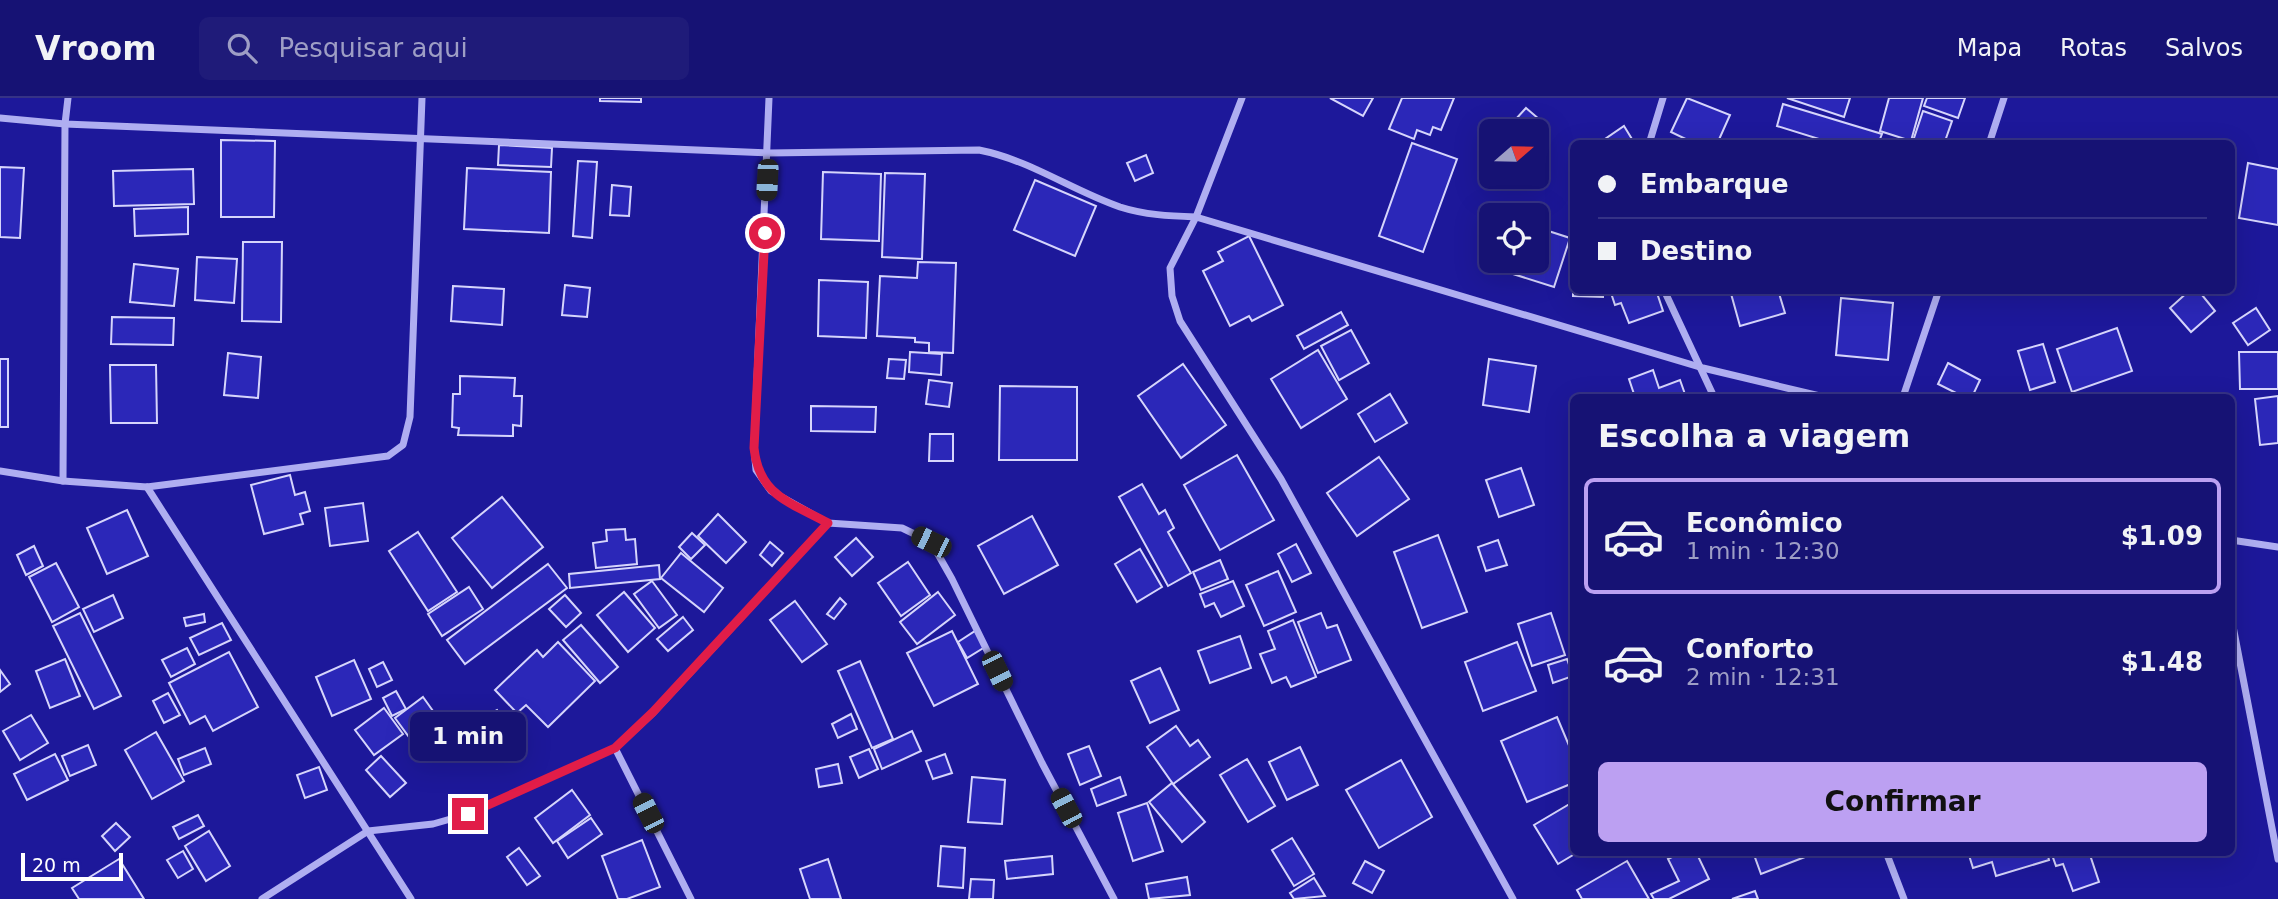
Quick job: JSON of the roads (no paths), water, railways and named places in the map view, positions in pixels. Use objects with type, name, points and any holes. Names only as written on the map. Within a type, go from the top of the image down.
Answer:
[{"type":"street","points":[[63,481],[65,124],[68,98]]},
{"type":"street","points":[[0,471],[63,481],[147,487],[388,456],[403,445],[411,416],[422,98]]},
{"type":"street","points":[[769,98],[769,153],[754,448],[756,470],[771,491],[828,523],[902,528],[931,542],[953,579],[1042,763],[1114,899]]},
{"type":"street","points":[[1242,98],[1196,218],[1170,268],[1172,296],[1180,321],[1281,480],[1513,899]]},
{"type":"street","points":[[1650,140],[1663,98]]},
{"type":"street","points":[[1990,140],[2004,98]]},
{"type":"street","points":[[0,118],[65,124],[769,153],[979,150],[1010,156],[1119,206],[1147,214],[1196,218],[1703,368],[1811,394]]},
{"type":"street","points":[[1666,294],[1703,368],[1713,394]]},
{"type":"street","points":[[1904,394],[1938,294]]},
{"type":"street","points":[[147,487],[411,899]]},
{"type":"street","points":[[262,899],[369,831],[433,824],[468,814],[615,748],[653,712],[828,523]]},
{"type":"street","points":[[2235,541],[2278,547]]},
{"type":"street","points":[[2235,636],[2278,859]]},
{"type":"street","points":[[615,748],[691,899]]},
{"type":"street","points":[[1888,856],[1904,899]]}]
